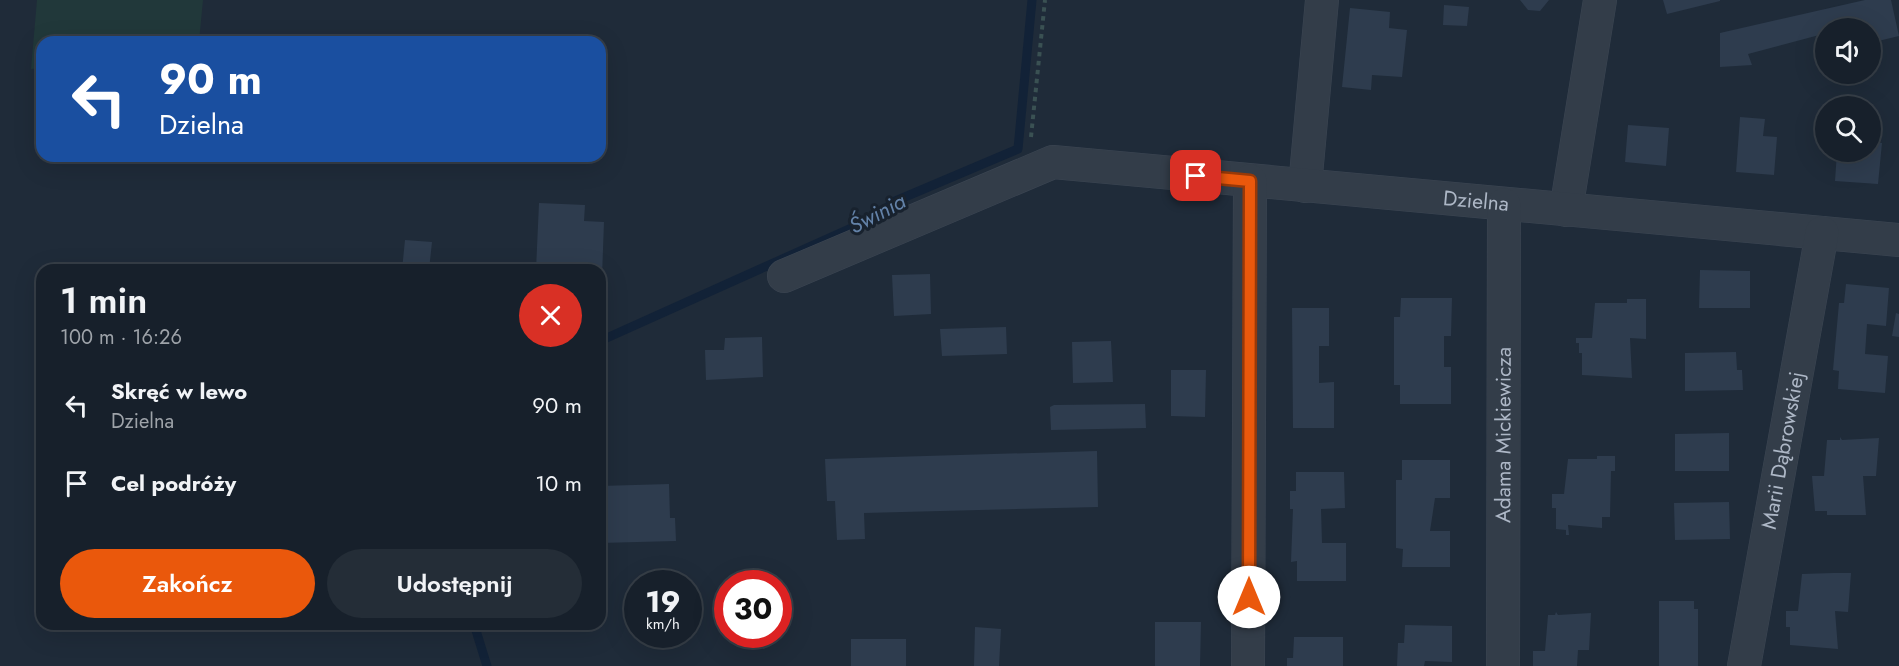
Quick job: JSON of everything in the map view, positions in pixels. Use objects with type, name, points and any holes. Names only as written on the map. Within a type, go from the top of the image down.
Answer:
[{"type":"street","points":[[1305,186],[1322,0]]},
{"type":"street","points":[[1566,210],[1599,0]]},
{"type":"street","name":"Dzielna","points":[[1053,162],[1899,240]]},
{"type":"street","points":[[784,276],[1053,162]]},
{"type":"street","points":[[1248,666],[1250,181]]},
{"type":"street","name":"Adama Mickiewicza","points":[[1503,666],[1504,205]]},
{"type":"street","name":"Marii Dąbrowskiej","points":[[1744,666],[1822,234]]},
{"type":"path","points":[[1045,0],[1031,142],[1046,150],[1053,162]]},
{"type":"green space","points":[[37,0],[203,0],[200,36],[36,36],[36,69],[31,69]]},
{"type":"building","points":[[1520,0],[1549,0],[1540,11],[1528,10]]},
{"type":"building","points":[[1663,0],[1720,0],[1720,1],[1667,14]]},
{"type":"building","points":[[1865,0],[1891,0],[1899,36],[1881,40],[1881,18],[1815,18],[1815,36],[1748,54],[1752,65],[1720,67],[1720,33]]},
{"type":"building","points":[[1444,5],[1469,7],[1467,26],[1443,25]]},
{"type":"building","points":[[1350,8],[1390,12],[1389,28],[1407,30],[1402,77],[1372,75],[1371,90],[1342,87]]},
{"type":"building","points":[[1740,117],[1765,119],[1763,136],[1777,137],[1774,175],[1736,172]]},
{"type":"building","points":[[1628,125],[1669,128],[1666,166],[1625,162]]},
{"type":"building","points":[[1836,162],[1880,162],[1878,184],[1835,181]]},
{"type":"building","points":[[539,203],[585,205],[584,221],[604,222],[602,264],[536,264]]},
{"type":"building","points":[[405,240],[432,242],[430,264],[403,264]]},
{"type":"building","points":[[1700,270],[1750,271],[1750,308],[1699,308]]},
{"type":"building","points":[[930,274],[931,314],[894,316],[892,275]]},
{"type":"building","points":[[1846,284],[1889,288],[1886,326],[1867,324],[1865,354],[1888,356],[1885,393],[1838,389],[1839,371],[1833,370],[1839,303],[1844,303]]},
{"type":"building","points":[[1401,298],[1452,298],[1451,336],[1444,336],[1444,367],[1451,367],[1451,404],[1400,404],[1400,385],[1394,385],[1394,317],[1400,317]]},
{"type":"building","points":[[1627,299],[1646,299],[1646,339],[1630,338],[1632,378],[1582,375],[1582,353],[1579,353],[1579,343],[1576,343],[1576,338],[1592,338],[1595,303],[1627,303]]},
{"type":"building","points":[[1292,308],[1329,308],[1329,346],[1319,346],[1319,383],[1334,382],[1334,428],[1293,428]]},
{"type":"building","points":[[1896,313],[1899,314],[1899,337],[1892,336]]},
{"type":"building","points":[[1006,327],[1007,354],[942,356],[940,329]]},
{"type":"building","points":[[762,337],[763,377],[706,380],[705,350],[724,350],[725,338]]},
{"type":"building","points":[[1111,341],[1113,382],[1073,383],[1072,342]]},
{"type":"building","points":[[1736,352],[1737,370],[1742,370],[1743,390],[1685,391],[1685,353]]},
{"type":"building","points":[[1171,370],[1206,370],[1205,417],[1171,416]]},
{"type":"building","points":[[1145,404],[1146,428],[1051,430],[1050,407],[1054,405]]},
{"type":"building","points":[[1729,433],[1729,471],[1675,471],[1675,434]]},
{"type":"building","points":[[1840,437],[1842,440],[1879,438],[1876,476],[1863,476],[1866,515],[1827,515],[1827,511],[1815,511],[1812,476],[1824,476],[1827,440],[1840,440]]},
{"type":"building","points":[[1097,451],[1098,507],[864,513],[865,539],[837,540],[835,501],[827,501],[825,459]]},
{"type":"building","points":[[1597,456],[1615,456],[1615,471],[1611,471],[1610,517],[1602,517],[1602,528],[1568,525],[1569,535],[1566,535],[1566,530],[1556,529],[1556,508],[1552,508],[1552,494],[1564,494],[1568,459],[1597,459]]},
{"type":"building","points":[[1402,460],[1450,460],[1450,498],[1435,498],[1430,531],[1450,531],[1450,567],[1402,567],[1403,549],[1396,548],[1396,480],[1402,480]]},
{"type":"building","points":[[1296,472],[1344,472],[1345,508],[1321,509],[1322,543],[1346,543],[1346,581],[1297,581],[1297,561],[1291,562],[1293,509],[1290,509],[1290,491],[1296,491]]},
{"type":"building","points":[[669,484],[670,518],[675,518],[676,541],[606,543],[606,486]]},
{"type":"building","points":[[1729,502],[1730,539],[1675,540],[1674,503]]},
{"type":"building","points":[[1851,573],[1848,612],[1835,611],[1838,649],[1790,645],[1790,627],[1786,627],[1786,611],[1798,611],[1802,574]]},
{"type":"building","points":[[1659,601],[1694,601],[1694,609],[1698,609],[1698,666],[1659,666]]},
{"type":"building","points":[[1556,612],[1558,615],[1591,613],[1589,650],[1578,650],[1577,666],[1533,666],[1533,651],[1545,651],[1548,615],[1555,615]]},
{"type":"building","points":[[1155,622],[1201,622],[1200,666],[1155,666]]},
{"type":"building","points":[[1405,625],[1452,626],[1452,662],[1425,661],[1424,666],[1397,666],[1398,643],[1404,643]]},
{"type":"building","points":[[975,627],[1001,629],[999,666],[974,666]]},
{"type":"building","points":[[1294,637],[1343,637],[1343,666],[1287,666],[1287,658],[1293,658]]},
{"type":"building","points":[[851,639],[906,639],[906,666],[851,666]]},
{"type":"waterway","name":"Świnia","points":[[606,338],[878,216],[893,202],[1018,149],[1032,0]]},
{"type":"waterway","name":"Świnia","points":[[476,630],[487,666]]},
{"type":"route","points":[[1196,176],[1250,181],[1249,597]]}]
